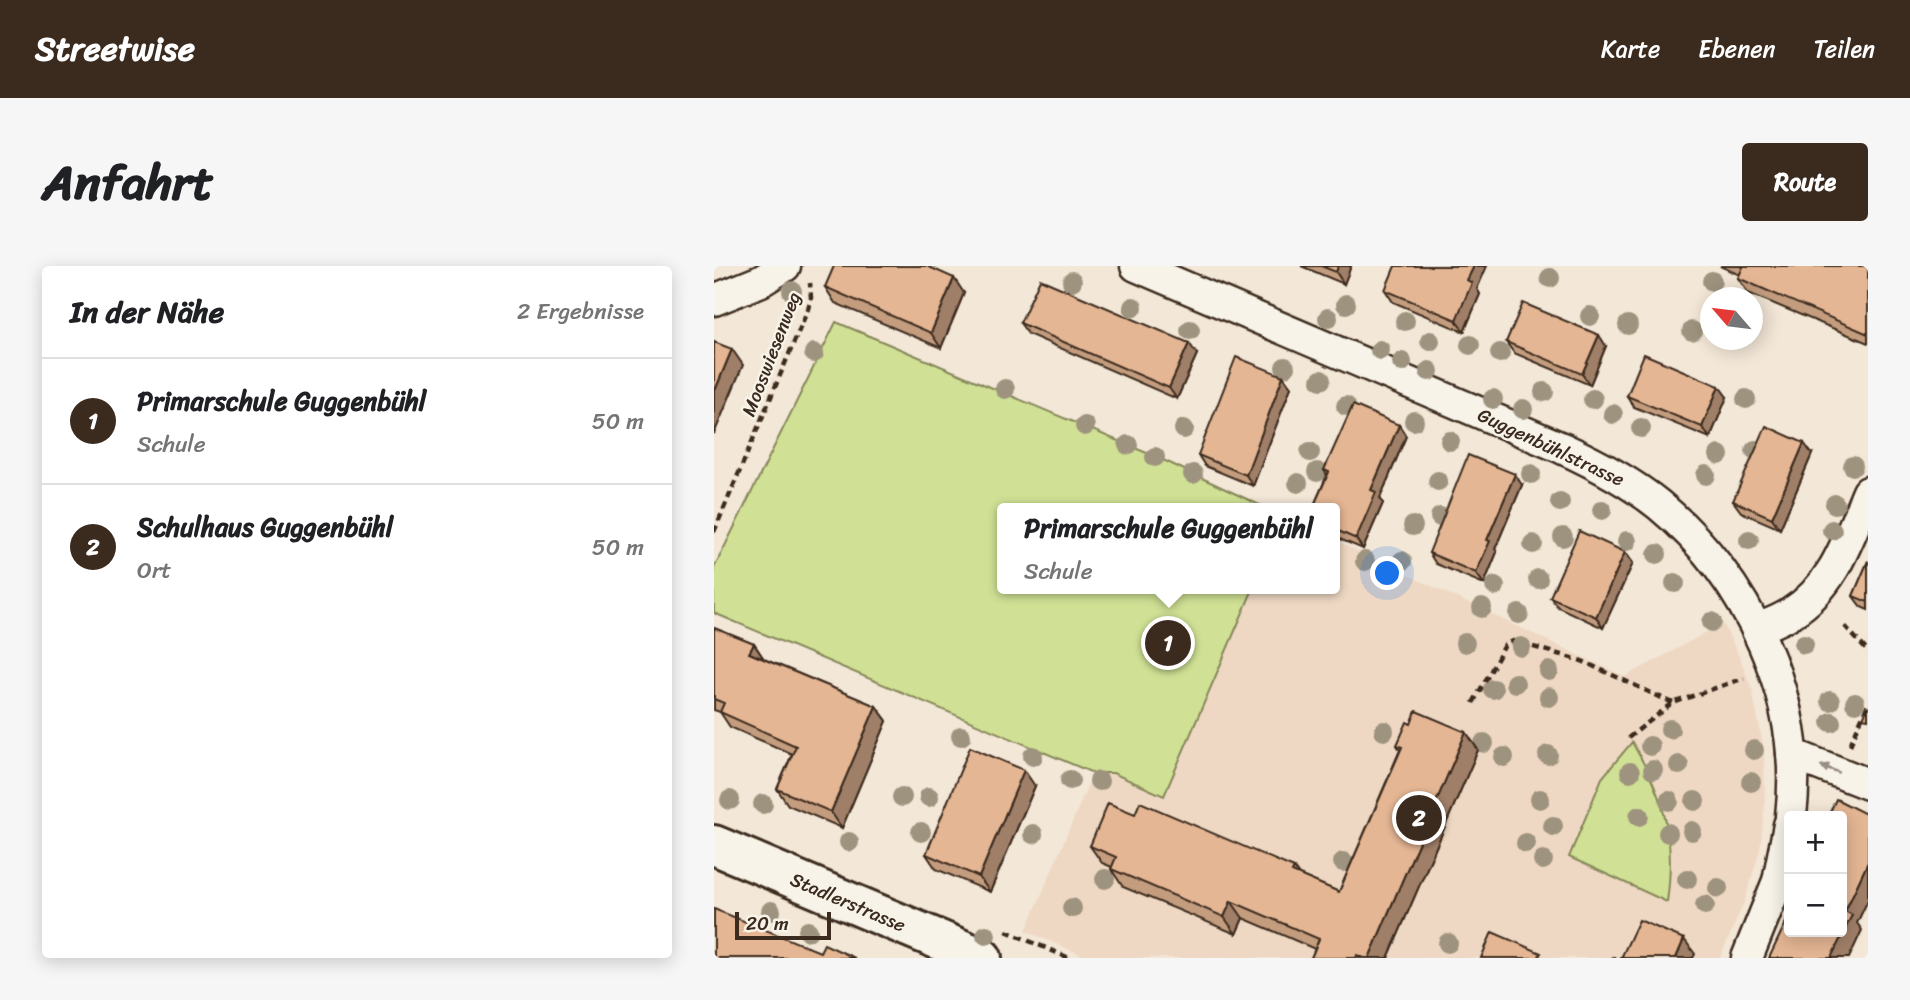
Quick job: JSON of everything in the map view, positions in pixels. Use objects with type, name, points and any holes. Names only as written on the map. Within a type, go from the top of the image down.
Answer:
[{"type":"main road","name":"Stadlerstrasse","points":[[714,845],[982,958]]},
{"type":"street","name":"Guggenbühlstrasse","points":[[1136,266],[1550,442],[1609,471],[1643,493],[1691,534],[1735,590],[1757,629],[1771,662],[1782,700],[1792,754],[1791,811]]},
{"type":"street","points":[[714,299],[761,281],[797,272]]},
{"type":"street","points":[[1757,629],[1793,612],[1822,586],[1836,567],[1868,492]]},
{"type":"street","points":[[1792,754],[1868,785]]},
{"type":"street","points":[[1747,958],[1778,881],[1784,850]]},
{"type":"path","name":"Mooswiesenweg","points":[[714,532],[811,298],[797,272]]},
{"type":"path","points":[[1845,626],[1868,652]]},
{"type":"path","points":[[1474,703],[1505,645],[1513,641],[1582,661],[1673,703]]},
{"type":"path","points":[[1628,738],[1673,703],[1755,674]]},
{"type":"path","points":[[1849,750],[1868,704]]},
{"type":"shaded area","points":[[836,322],[1161,459],[1255,503],[997,503],[997,594],[1340,594],[1340,543],[1625,677],[1723,623],[1752,689],[1764,750],[1765,804],[1760,849],[1745,900],[1720,958],[1089,958],[1026,931],[1093,773],[714,613],[714,568]]},
{"type":"green space","points":[[836,322],[1161,459],[1255,503],[997,503],[997,594],[1251,594],[1164,796],[1113,773],[1093,773],[714,613],[714,568]]},
{"type":"green space","points":[[1632,742],[1653,782],[1669,837],[1667,902],[1569,857],[1602,778]]},
{"type":"building","points":[[834,266],[927,266],[954,278],[931,333],[825,287]]},
{"type":"building","points":[[1321,266],[1338,266],[1336,272]]},
{"type":"building","points":[[1395,266],[1474,266],[1467,280],[1472,283],[1456,320],[1385,290]]},
{"type":"building","points":[[1741,266],[1868,267],[1868,334],[1738,278],[1743,267]]},
{"type":"building","points":[[1040,279],[1189,343],[1169,388],[1020,323]]},
{"type":"building","points":[[1523,303],[1599,335],[1582,374],[1506,342]]},
{"type":"building","points":[[714,342],[732,349],[714,393]]},
{"type":"building","points":[[1644,354],[1719,386],[1702,427],[1627,396]]},
{"type":"building","points":[[1236,357],[1283,376],[1246,475],[1198,455]]},
{"type":"building","points":[[1353,405],[1399,425],[1371,490],[1376,492],[1356,539],[1340,532],[1340,503],[1315,503],[1329,472],[1324,470]]},
{"type":"building","points":[[1766,426],[1804,443],[1772,518],[1733,501]]},
{"type":"building","points":[[1468,455],[1515,474],[1476,573],[1429,553]]},
{"type":"building","points":[[1579,531],[1625,552],[1596,617],[1550,597]]},
{"type":"building","points":[[1868,561],[1868,602],[1853,596]]},
{"type":"building","points":[[714,628],[754,644],[749,653],[876,706],[831,812],[777,789],[796,746],[720,712],[724,703],[714,699]]},
{"type":"building","points":[[1416,711],[1466,732],[1369,958],[1357,955],[1356,958],[1311,958],[1319,939],[1231,901],[1224,917],[1111,869],[1116,857],[1090,846],[1108,803],[1135,814],[1140,802],[1294,868],[1292,872],[1339,892],[1402,747],[1397,745],[1407,722],[1411,724]]},
{"type":"building","points":[[970,747],[1024,770],[979,877],[926,854]]},
{"type":"building","points":[[1836,799],[1868,815],[1868,862],[1847,907],[1847,811],[1830,811]]},
{"type":"building","points":[[714,909],[820,952],[824,944],[855,958],[714,958]]},
{"type":"building","points":[[1847,912],[1852,915],[1847,925]]},
{"type":"building","points":[[1639,920],[1684,939],[1676,958],[1621,958]]},
{"type":"building","points":[[1784,926],[1784,937],[1841,937],[1831,958],[1769,958]]},
{"type":"building","points":[[1492,932],[1541,953],[1538,958],[1481,958]]},
{"type":"place","name":"Primarschule Guggenbühl","points":[[1168,643]]},
{"type":"place","name":"Schulhaus Guggenbühl","points":[[1419,818]]}]
